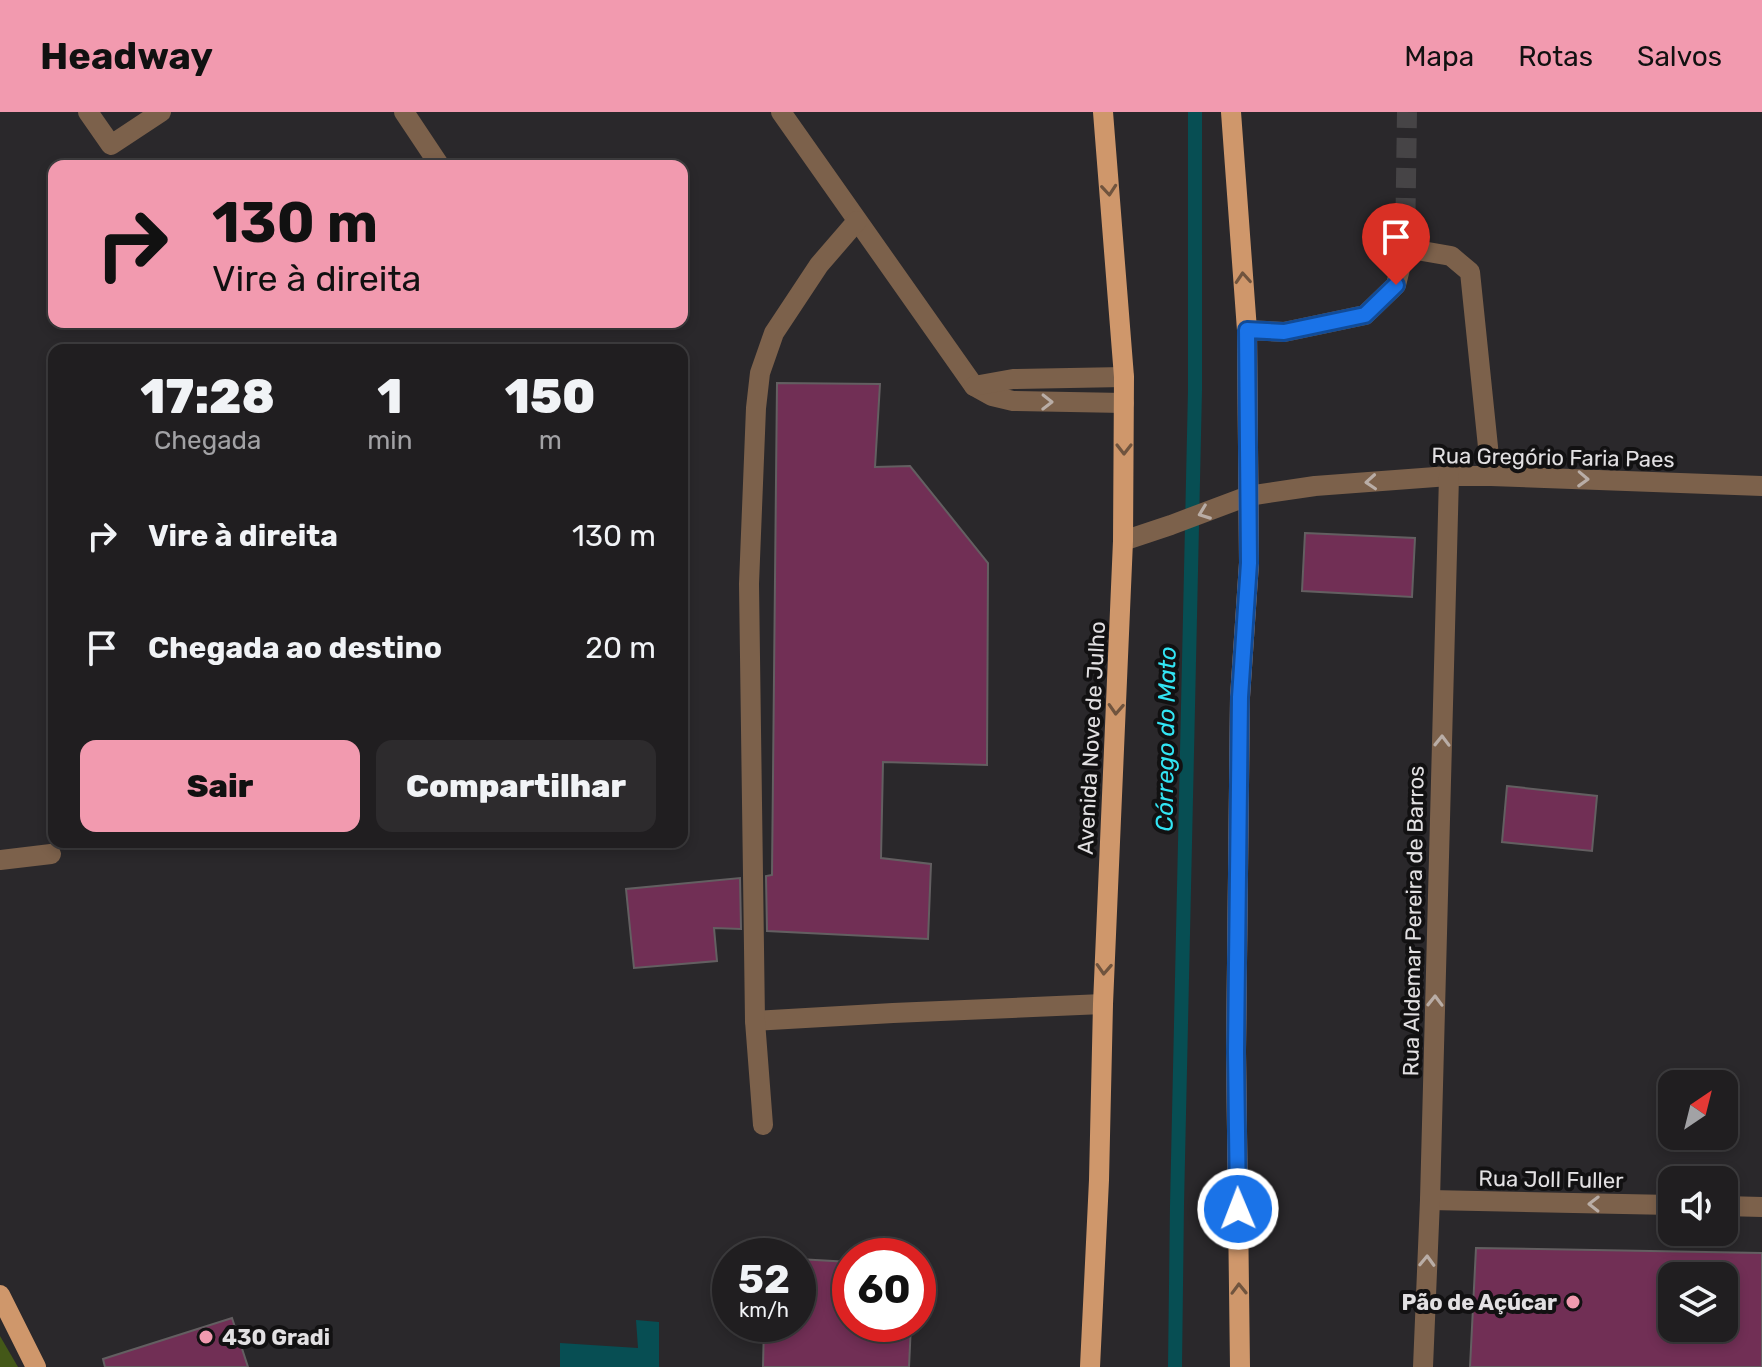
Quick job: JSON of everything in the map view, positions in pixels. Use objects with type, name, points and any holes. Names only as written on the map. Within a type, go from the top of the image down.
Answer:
[{"type":"main road","name":"Avenida Nove de Julho","points":[[1090,1367],[1123,541],[1124,377],[1103,112]]},
{"type":"main road","points":[[1231,112],[1247,330],[1242,498],[1249,563],[1240,697],[1237,1021],[1240,1367]]},
{"type":"main road","points":[[0,1295],[36,1367]]},
{"type":"street","points":[[88,112],[111,145],[161,112]]},
{"type":"street","points":[[404,112],[436,160]]},
{"type":"street","points":[[781,112],[974,386],[992,396],[1013,401],[1124,403]]},
{"type":"street","points":[[763,1125],[755,1021],[749,584],[756,408],[760,373],[774,333],[819,265],[857,221]]},
{"type":"street","points":[[1247,330],[1284,332],[1365,315],[1396,285],[1405,248],[1451,256],[1470,272],[1491,476]]},
{"type":"street","points":[[974,386],[1013,379],[1124,377]]},
{"type":"street","name":"Rua Aldemar Pereira de Barros","points":[[1423,1367],[1449,476]]},
{"type":"street","name":"Rua Gregório Faria Paes","points":[[1123,541],[1242,498],[1315,486],[1491,476],[1762,486]]},
{"type":"street","points":[[0,860],[51,854]]},
{"type":"street","points":[[755,1021],[1103,1004]]},
{"type":"street","name":"Rua Joll Fuller","points":[[1430,1200],[1658,1205]]},
{"type":"street","points":[[1738,1206],[1762,1207]]},
{"type":"green space","points":[[0,1336],[18,1367],[0,1367]]},
{"type":"water","points":[[636,1320],[659,1322],[659,1367],[560,1367],[560,1343],[638,1348]]},
{"type":"building","points":[[777,383],[880,384],[875,467],[910,466],[988,563],[987,765],[883,762],[881,858],[931,864],[928,939],[767,931],[766,876],[772,875]]},
{"type":"building","points":[[1305,533],[1415,538],[1412,597],[1302,591]]},
{"type":"building","points":[[1507,786],[1597,796],[1592,851],[1502,842]]},
{"type":"building","points":[[740,878],[741,929],[714,928],[717,961],[634,968],[626,889]]},
{"type":"building","name":"Pão de Açúcar","points":[[1476,1248],[1762,1253],[1762,1367],[1470,1367]]},
{"type":"building","points":[[816,1260],[832,1261],[832,1342],[910,1342],[909,1367],[763,1367],[764,1342],[816,1342]]},
{"type":"building","name":"430 Gradi","points":[[232,1318],[248,1367],[105,1367],[103,1359]]},
{"type":"waterway","name":"Córrego do Mato","points":[[1175,1367],[1195,390],[1195,112]]},
{"type":"tunnel","points":[[1405,248],[1407,112]]},
{"type":"place","name":"Pão de Açúcar","points":[[1573,1302]]},
{"type":"place","name":"430 Gradi","points":[[206,1337]]},
{"type":"route","points":[[1238,1209],[1236,1052],[1240,697],[1249,563],[1247,330],[1284,332],[1365,315],[1396,285]]}]
